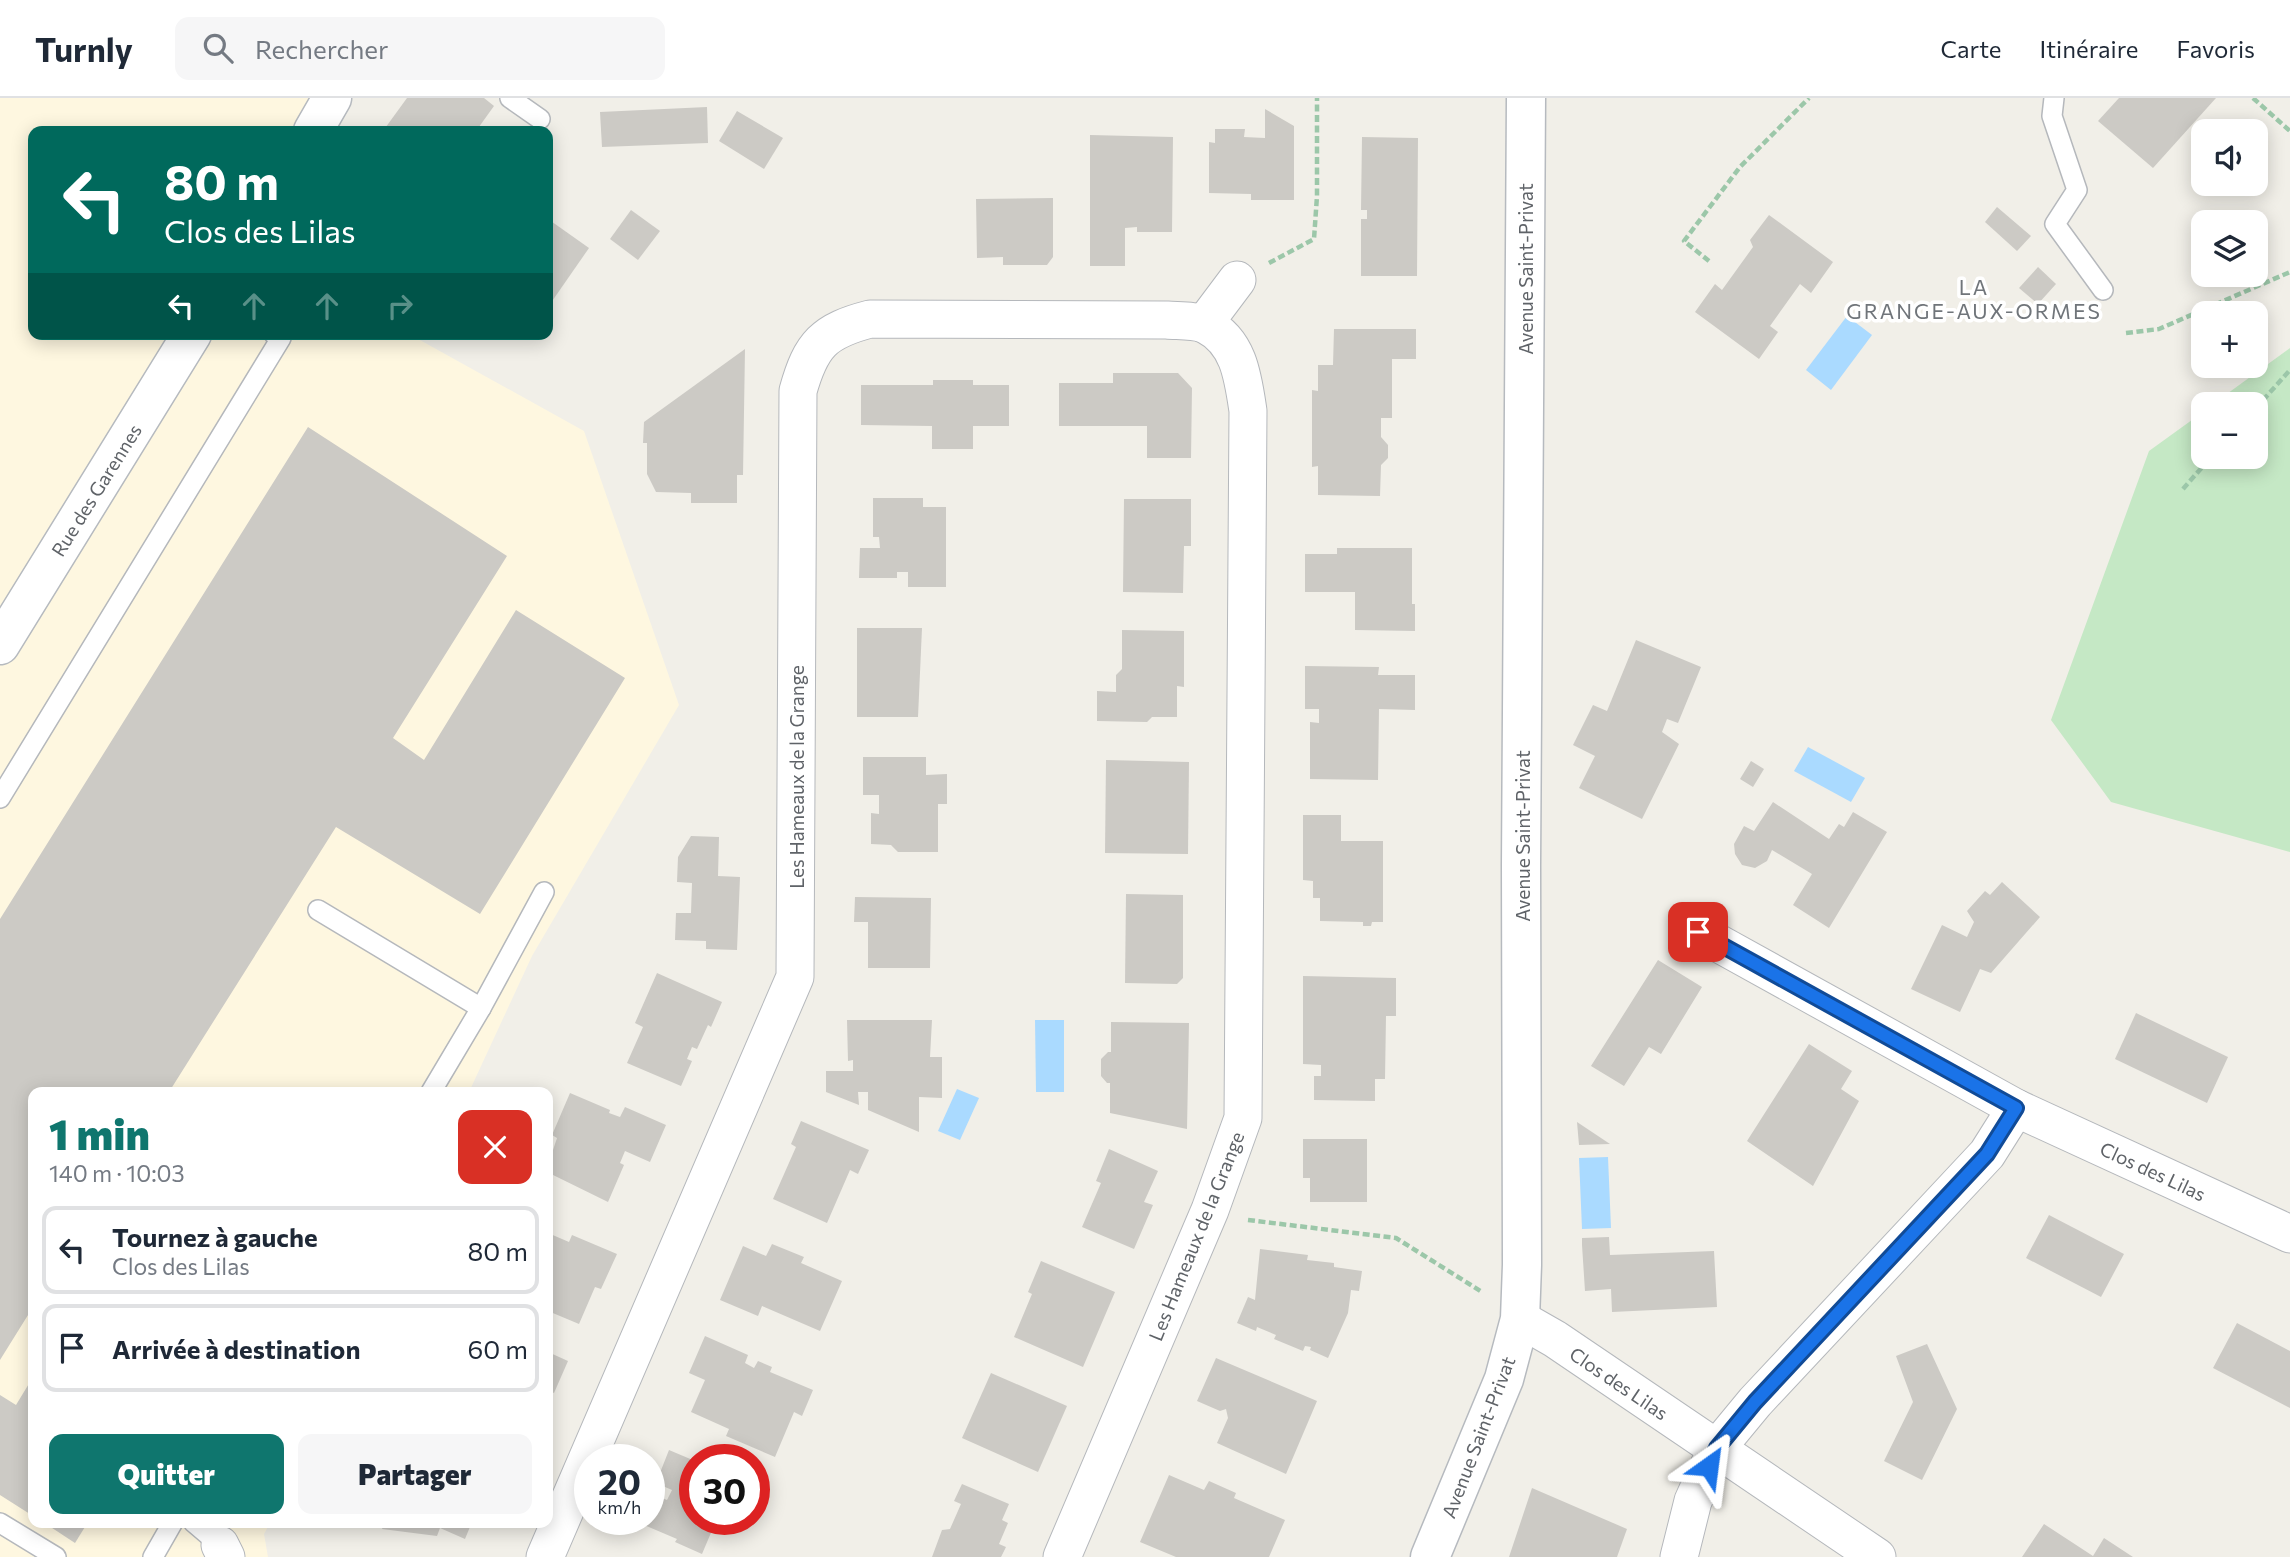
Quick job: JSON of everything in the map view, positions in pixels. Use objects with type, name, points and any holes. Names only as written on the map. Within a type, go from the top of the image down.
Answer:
[{"type":"street","points":[[316,126],[331,98]]},
{"type":"street","name":"Avenue Saint-Privat","points":[[1430,1557],[1504,1379],[1520,1319],[1526,98]]},
{"type":"street","points":[[1204,324],[1237,280]]},
{"type":"street","name":"Les Hameaux de la Grange","points":[[545,1557],[795,977],[798,391],[805,365],[820,341],[843,326],[870,319],[1167,320],[1204,324],[1231,345],[1242,374],[1248,411],[1243,1118],[1210,1210],[1062,1557]]},
{"type":"street","name":"Rue des Garennes","points":[[0,645],[188,340]]},
{"type":"street","name":"Clos des Lilas","points":[[1698,932],[2016,1108],[2290,1234]]},
{"type":"street","points":[[1679,1557],[1693,1501],[1717,1448],[1755,1402],[1987,1154],[2016,1108]]},
{"type":"street","name":"Clos des Lilas","points":[[1520,1319],[1555,1339],[1877,1557]]},
{"type":"lane","points":[[510,98],[540,119]]},
{"type":"lane","points":[[2054,98],[2052,116],[2077,190],[2055,225],[2102,290]]},
{"type":"lane","points":[[0,798],[280,340]]},
{"type":"lane","points":[[434,1087],[481,1008],[544,892]]},
{"type":"lane","points":[[318,911],[481,1008]]},
{"type":"lane","points":[[0,1523],[32,1551],[56,1557]]},
{"type":"lane","points":[[153,1557],[170,1528]]},
{"type":"path","points":[[1237,280],[1314,239],[1317,98]]},
{"type":"path","points":[[1709,261],[1684,242],[1740,167],[1809,98]]},
{"type":"path","points":[[2253,98],[2290,131]]},
{"type":"path","points":[[2126,333],[2159,329],[2290,272]]},
{"type":"path","points":[[2268,395],[2290,370]]},
{"type":"path","points":[[2183,489],[2200,469]]},
{"type":"path","points":[[1210,1210],[1238,1219],[1396,1238],[1495,1300],[1520,1319]]},
{"type":"shaded area","points":[[0,98],[332,98],[316,126],[28,126],[28,340],[420,340],[584,431],[679,705],[532,956],[471,1087],[28,1087],[28,1528],[267,1528],[264,1534],[268,1557],[0,1557]]},
{"type":"green space","points":[[2290,348],[2290,852],[2111,802],[2051,720],[2149,451],[2191,421],[2191,469],[2268,469],[2268,392],[2230,392],[2249,378],[2268,378],[2268,364]]},
{"type":"water","points":[[1847,316],[1872,335],[1831,390],[1806,370]]},
{"type":"water","points":[[1808,747],[1865,778],[1851,802],[1794,771]]},
{"type":"water","points":[[1035,1020],[1064,1020],[1064,1092],[1036,1092]]},
{"type":"water","points":[[957,1089],[979,1098],[960,1140],[938,1131]]},
{"type":"water","points":[[1608,1157],[1611,1228],[1582,1229],[1579,1158]]},
{"type":"building","points":[[407,98],[484,98],[494,106],[480,126],[387,126]]},
{"type":"building","points":[[2119,98],[2216,98],[2197,119],[2191,119],[2191,126],[2153,168],[2098,121]]},
{"type":"building","points":[[707,107],[708,143],[602,147],[600,112]]},
{"type":"building","points":[[1265,109],[1294,126],[1294,200],[1251,200],[1251,194],[1209,193],[1209,142],[1215,143],[1215,129],[1245,129],[1244,137],[1265,138]]},
{"type":"building","points":[[737,111],[783,138],[764,169],[719,141]]},
{"type":"building","points":[[1090,135],[1173,137],[1172,232],[1137,232],[1137,227],[1125,228],[1125,266],[1090,266]]},
{"type":"building","points":[[1362,137],[1418,138],[1417,276],[1361,276],[1361,219],[1367,219],[1367,210],[1361,210]]},
{"type":"building","points":[[1053,198],[1053,257],[1047,265],[1003,265],[1003,257],[977,258],[976,199]]},
{"type":"building","points":[[1997,207],[2031,236],[2017,251],[1985,222]]},
{"type":"building","points":[[631,210],[660,231],[638,260],[610,239]]},
{"type":"building","points":[[1769,215],[1833,262],[1811,293],[1800,284],[1770,326],[1778,332],[1759,359],[1695,312],[1715,284],[1722,290],[1753,247],[1750,240]]},
{"type":"building","points":[[553,223],[589,248],[553,300]]},
{"type":"building","points":[[2038,267],[2056,284],[2038,304],[2019,288]]},
{"type":"building","points":[[1334,329],[1416,329],[1416,359],[1392,359],[1392,418],[1381,418],[1381,437],[1388,445],[1388,458],[1381,465],[1380,496],[1318,495],[1318,466],[1312,467],[1312,390],[1318,391],[1318,365],[1333,365]]},
{"type":"building","points":[[745,349],[743,475],[737,475],[737,503],[691,503],[691,493],[656,492],[647,474],[647,443],[643,443],[644,422]]},
{"type":"building","points":[[1113,373],[1178,373],[1192,388],[1191,458],[1147,458],[1147,426],[1059,426],[1059,383],[1113,383]]},
{"type":"building","points":[[933,380],[973,380],[973,385],[1009,385],[1009,426],[973,426],[973,449],[932,449],[932,426],[861,425],[861,385],[933,385]]},
{"type":"building","points":[[308,427],[507,556],[393,738],[424,760],[516,610],[625,678],[480,914],[336,827],[172,1087],[28,1087],[28,1315],[0,1360],[0,919]]},
{"type":"building","points":[[873,498],[923,498],[923,507],[946,507],[946,587],[908,587],[908,572],[897,572],[897,578],[859,578],[860,548],[880,548],[879,537],[873,537]]},
{"type":"building","points":[[1124,499],[1191,499],[1191,546],[1184,546],[1183,593],[1123,592]]},
{"type":"building","points":[[1337,548],[1412,548],[1415,631],[1355,630],[1355,592],[1305,592],[1305,554],[1337,554]]},
{"type":"building","points":[[857,628],[922,628],[918,717],[857,717]]},
{"type":"building","points":[[1122,630],[1184,631],[1184,687],[1177,686],[1177,717],[1152,717],[1147,722],[1097,721],[1097,691],[1116,692],[1116,675],[1122,669]]},
{"type":"building","points":[[1636,640],[1701,667],[1678,723],[1667,719],[1662,732],[1679,744],[1642,819],[1579,788],[1595,756],[1573,745],[1593,705],[1607,711]]},
{"type":"building","points":[[1305,666],[1379,667],[1378,675],[1415,675],[1415,710],[1379,709],[1378,780],[1310,779],[1310,722],[1319,723],[1319,709],[1305,709]]},
{"type":"building","points":[[863,757],[926,757],[926,775],[947,774],[947,804],[938,804],[938,852],[898,852],[891,845],[871,844],[871,813],[879,814],[879,795],[863,795]]},
{"type":"building","points":[[1106,760],[1189,762],[1188,854],[1105,853]]},
{"type":"building","points":[[1751,761],[1764,769],[1753,787],[1740,779]]},
{"type":"building","points":[[1773,802],[1829,839],[1839,824],[1844,827],[1853,812],[1887,832],[1829,928],[1793,905],[1812,874],[1772,850],[1767,861],[1755,868],[1742,865],[1735,854],[1734,844],[1744,826],[1754,831]]},
{"type":"building","points":[[1303,815],[1341,815],[1341,841],[1383,841],[1383,922],[1372,922],[1371,926],[1363,926],[1363,922],[1320,921],[1320,898],[1313,898],[1313,881],[1303,880]]},
{"type":"building","points":[[691,836],[719,837],[718,876],[740,877],[737,950],[706,949],[706,941],[675,940],[676,913],[691,913],[692,883],[677,882],[678,857]]},
{"type":"building","points":[[2002,882],[2040,917],[1991,973],[1980,969],[1960,1012],[1911,989],[1942,925],[1967,937],[1974,922],[1967,911],[1985,891],[1990,895]]},
{"type":"building","points":[[1126,894],[1183,895],[1183,978],[1177,984],[1125,983]]},
{"type":"building","points":[[855,897],[931,898],[930,968],[868,968],[868,922],[854,922]]},
{"type":"building","points":[[1658,960],[1702,987],[1661,1054],[1649,1047],[1624,1086],[1591,1066]]},
{"type":"building","points":[[657,973],[722,1002],[697,1049],[692,1047],[687,1059],[692,1061],[681,1086],[627,1063],[643,1027],[635,1023]]},
{"type":"building","points":[[1303,976],[1396,978],[1396,1016],[1386,1016],[1385,1079],[1375,1079],[1375,1101],[1314,1100],[1314,1076],[1321,1076],[1321,1065],[1303,1064]]},
{"type":"building","points":[[2136,1013],[2228,1057],[2207,1103],[2115,1059]]},
{"type":"building","points":[[847,1020],[932,1020],[930,1057],[942,1057],[942,1098],[919,1097],[919,1132],[868,1110],[868,1092],[858,1092],[859,1105],[826,1092],[826,1071],[853,1071],[853,1060],[848,1061]]},
{"type":"building","points":[[1111,1022],[1189,1023],[1187,1129],[1110,1113],[1110,1083],[1101,1076],[1101,1059],[1111,1052]]},
{"type":"building","points":[[1809,1044],[1852,1071],[1841,1089],[1859,1101],[1813,1186],[1747,1141]]},
{"type":"building","points":[[570,1093],[620,1117],[625,1107],[666,1125],[650,1162],[625,1151],[620,1163],[624,1165],[608,1202],[553,1175],[553,1150],[557,1138],[553,1133]]},
{"type":"building","points":[[801,1121],[869,1150],[858,1174],[850,1170],[827,1223],[773,1199],[796,1147],[791,1144]]},
{"type":"building","points":[[1577,1122],[1610,1144],[1579,1145]]},
{"type":"building","points":[[1303,1139],[1367,1139],[1367,1202],[1310,1202],[1310,1178],[1303,1178]]},
{"type":"building","points":[[1109,1149],[1158,1171],[1144,1202],[1153,1205],[1134,1249],[1082,1227],[1101,1183],[1096,1181]]},
{"type":"building","points":[[2049,1215],[2124,1254],[2101,1297],[2026,1258]]},
{"type":"building","points":[[553,1235],[569,1242],[572,1235],[617,1254],[601,1289],[595,1287],[579,1324],[553,1313]]},
{"type":"building","points":[[1609,1237],[1610,1255],[1714,1251],[1717,1307],[1612,1312],[1611,1289],[1585,1291],[1582,1245],[1582,1238]]},
{"type":"building","points":[[772,1244],[804,1257],[801,1263],[842,1281],[820,1331],[762,1306],[758,1316],[720,1300],[743,1246],[766,1256]]},
{"type":"building","points":[[1260,1249],[1308,1255],[1307,1260],[1334,1263],[1334,1267],[1362,1271],[1359,1291],[1351,1290],[1348,1313],[1328,1358],[1310,1350],[1311,1347],[1305,1346],[1303,1351],[1274,1339],[1276,1335],[1237,1323],[1248,1297],[1255,1300]]},
{"type":"building","points":[[1041,1261],[1115,1292],[1083,1367],[1014,1337],[1032,1294],[1028,1292]]},
{"type":"building","points":[[2237,1323],[2290,1351],[2290,1408],[2213,1368]]},
{"type":"building","points":[[705,1336],[748,1355],[745,1363],[754,1368],[758,1361],[772,1367],[770,1372],[813,1390],[802,1416],[794,1412],[775,1457],[770,1455],[770,1444],[745,1444],[726,1436],[729,1429],[691,1412],[705,1380],[689,1373]]},
{"type":"building","points":[[1927,1344],[1957,1409],[1922,1480],[1884,1461],[1913,1402],[1896,1356]]},
{"type":"building","points":[[553,1354],[568,1361],[553,1392]]},
{"type":"building","points":[[1216,1358],[1317,1401],[1286,1474],[1217,1443],[1228,1418],[1226,1409],[1220,1411],[1197,1401]]},
{"type":"building","points":[[991,1373],[1067,1406],[1038,1472],[962,1438]]},
{"type":"building","points":[[28,1385],[28,1513],[0,1495],[0,1395],[16,1405]]},
{"type":"building","points":[[669,1450],[679,1454],[679,1535],[710,1535],[702,1554],[675,1542],[677,1539],[665,1534],[665,1499],[672,1490],[665,1487],[665,1460]]},
{"type":"building","points":[[1169,1475],[1204,1490],[1209,1481],[1236,1493],[1234,1498],[1285,1520],[1269,1557],[1176,1557],[1140,1542]]},
{"type":"building","points":[[962,1484],[1009,1504],[1002,1520],[1008,1523],[999,1544],[1006,1547],[1001,1557],[932,1557],[942,1530],[950,1529],[961,1504],[954,1501]]},
{"type":"building","points":[[1532,1488],[1627,1529],[1617,1557],[1509,1557]]},
{"type":"building","points":[[2044,1524],[2093,1556],[2104,1538],[2133,1557],[2022,1557]]},
{"type":"building","points":[[52,1528],[84,1528],[75,1543]]},
{"type":"building","points":[[382,1528],[440,1528],[437,1536]]},
{"type":"building","points":[[440,1528],[470,1528],[465,1539]]},
{"type":"district","name":"LA GRANGE-AUX-ORMES","points":[[1974,298]]},
{"type":"route","points":[[1698,932],[2016,1108],[1987,1154],[1755,1402],[1717,1448],[1709,1466]]}]
